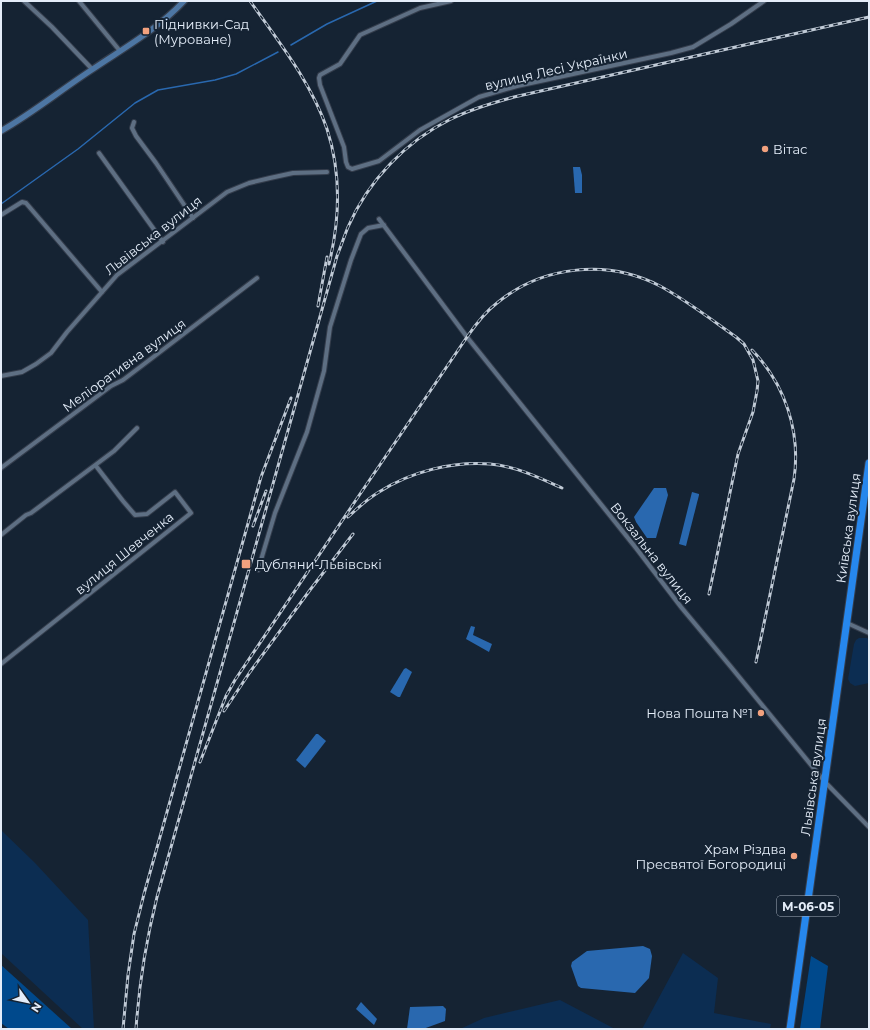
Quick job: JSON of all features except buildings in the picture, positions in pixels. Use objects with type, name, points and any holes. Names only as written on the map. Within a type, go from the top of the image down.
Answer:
[{"type":"highway","name":"Київська вулиця","points":[[850,598],[869,462]]},
{"type":"highway","name":"Львівська вулиця","points":[[790,1029],[850,598]]},
{"type":"street","points":[[24,1],[52,27],[92,69]]},
{"type":"street","points":[[79,1],[120,51]]},
{"type":"street","points":[[1,131],[18,121],[160,23],[184,1]]},
{"type":"street","name":"вулиця Лесі Українки","points":[[451,1],[420,8],[360,35],[340,64],[320,75],[320,85],[344,147],[348,167],[352,169],[379,161],[420,130],[479,97],[517,86],[671,54],[693,47],[731,24],[764,1]]},
{"type":"street","points":[[134,122],[132,128],[136,136],[193,218]]},
{"type":"street","points":[[99,153],[163,242]]},
{"type":"street","name":"Львівська вулиця","points":[[1,376],[22,372],[51,353],[67,332],[117,275],[228,192],[249,183],[293,173],[327,172]]},
{"type":"street","points":[[1,215],[22,202],[26,203],[102,292]]},
{"type":"street","points":[[258,570],[275,514],[307,432],[324,371],[330,327],[351,260],[361,234],[368,228],[384,226],[379,219]]},
{"type":"street","name":"Вокзальна вулиця","points":[[384,226],[465,334],[636,548],[681,607],[825,782],[869,827]]},
{"type":"street","name":"Меліоративна вулиця","points":[[1,468],[111,386],[123,380],[257,278]]},
{"type":"street","points":[[1,535],[26,515],[31,513],[96,466],[114,451],[137,428]]},
{"type":"street","name":"вулиця Шевченка","points":[[1,664],[190,513],[175,492],[147,514],[135,514],[96,466]]},
{"type":"street","points":[[847,623],[869,633]]},
{"type":"shaded area","points":[[573,167],[580,167],[582,175],[582,193],[575,193]]},
{"type":"shaded area","points":[[654,488],[666,488],[668,495],[656,538],[647,538],[634,517]]},
{"type":"shaded area","points":[[692,492],[699,495],[686,546],[679,544]]},
{"type":"shaded area","points":[[471,626],[475,627],[473,635],[492,644],[489,652],[466,639]]},
{"type":"shaded area","points":[[859,638],[867,638],[869,640],[869,683],[855,686],[850,683],[848,679],[854,644]]},
{"type":"shaded area","points":[[406,668],[412,672],[400,697],[398,697],[390,692]]},
{"type":"shaded area","points":[[316,734],[326,741],[305,768],[296,760]]},
{"type":"shaded area","points":[[1,830],[35,863],[88,920],[94,1029],[83,1029],[1,953]]},
{"type":"shaded area","points":[[643,946],[650,949],[652,956],[649,978],[635,993],[581,988],[578,986],[571,966],[572,962],[587,951]]},
{"type":"shaded area","points":[[683,953],[718,978],[714,1013],[771,1024],[770,1029],[642,1029]]},
{"type":"shaded area","points":[[811,956],[828,966],[820,1029],[800,1029]]},
{"type":"shaded area","points":[[1,965],[72,1029],[9,1029],[1,1023]]},
{"type":"shaded area","points":[[560,1000],[615,1029],[460,1029],[484,1018]]},
{"type":"shaded area","points":[[361,1002],[377,1019],[374,1025],[356,1009]]},
{"type":"shaded area","points":[[443,1006],[446,1009],[445,1021],[423,1029],[407,1029],[410,1007]]},
{"type":"waterway","points":[[291,45],[327,24],[377,1]]},
{"type":"waterway","points":[[1,204],[78,149],[135,103],[158,90],[215,80],[236,74],[278,52]]},
{"type":"railway","points":[[250,1],[303,78],[320,112],[332,145],[337,179],[337,213],[333,247],[329,264]]},
{"type":"railway","points":[[136,1029],[144,963],[157,897],[337,256],[348,227],[366,194],[390,164],[419,139],[434,128],[474,109],[514,97],[869,17]]},
{"type":"railway","points":[[318,306],[327,257]]},
{"type":"railway","points":[[200,762],[226,696],[235,680],[467,337],[489,310],[515,290],[555,274],[576,270],[598,269],[640,277],[679,297],[736,337],[744,344],[753,360],[758,381],[757,391],[753,412],[738,454],[709,594]]},
{"type":"railway","points":[[752,350],[764,363],[782,393],[792,426],[796,461],[794,479],[756,662]]},
{"type":"railway","points":[[123,1029],[128,975],[134,934],[144,894],[261,477],[291,398]]},
{"type":"railway","points":[[348,517],[370,498],[391,485],[432,469],[446,466],[461,464],[499,465],[526,473],[562,488]]},
{"type":"railway","points":[[253,526],[266,491]]},
{"type":"railway","points":[[224,711],[250,672],[353,534]]},
{"type":"place","name":"Піднивки-Сад (Муроване)","points":[[146,31]]},
{"type":"place","name":"Вітас","points":[[765,149]]},
{"type":"place","name":"Дубляни-Львівські","points":[[246,564]]},
{"type":"place","name":"Нова Пошта №1","points":[[761,713]]},
{"type":"place","name":"Храм Різдва Пресвятої Богородиці","points":[[794,856]]}]
